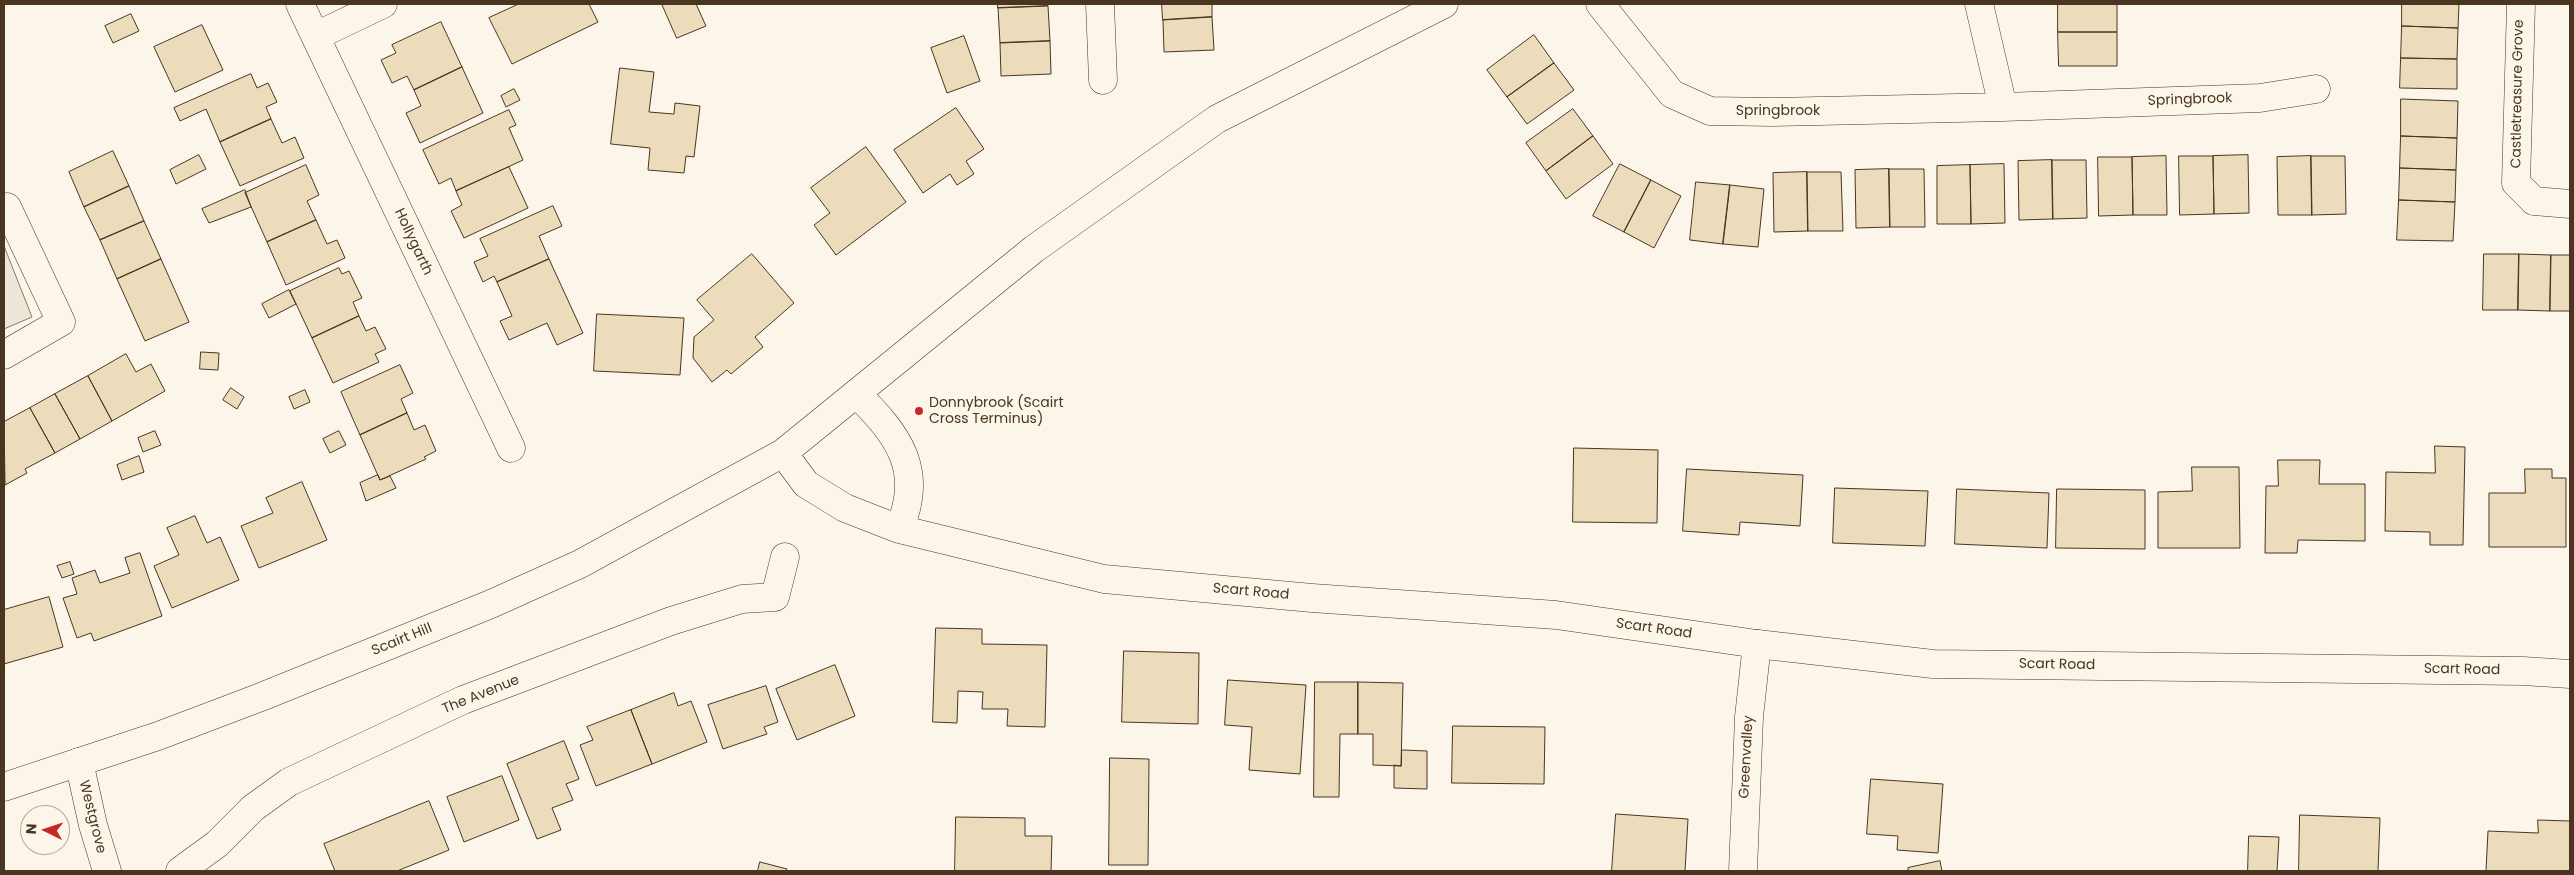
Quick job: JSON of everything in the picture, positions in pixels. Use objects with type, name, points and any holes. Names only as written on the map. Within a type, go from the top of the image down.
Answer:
[{"type":"street","name":"Hollygarth","points":[[300,4],[511,448]]},
{"type":"street","points":[[316,36],[383,4]]},
{"type":"street","points":[[1100,4],[1103,80]]},
{"type":"street","name":"Scairt Hill","points":[[4,787],[261,697],[491,604],[580,564],[783,453],[1034,249],[1217,120],[1444,4]]},
{"type":"street","name":"Springbrook","points":[[1600,4],[1672,94],[1710,111],[1773,112],[2003,107],[2260,98],[2316,90]]},
{"type":"street","points":[[1979,4],[2003,107]]},
{"type":"street","name":"Castletreasure Grove","points":[[2521,4],[2516,183],[2534,201],[2570,204]]},
{"type":"street","points":[[4,208],[7,207],[61,322],[4,355]]},
{"type":"street","points":[[857,394],[882,419],[904,454],[910,488],[907,512],[899,530]]},
{"type":"street","name":"Scart Road","points":[[783,453],[806,484],[846,508],[899,530],[1104,579],[1312,598],[1556,615],[1757,644],[1933,664],[2495,671],[2570,674]]},
{"type":"street","name":"The Avenue","points":[[180,871],[217,844],[253,808],[289,782],[463,700],[671,621],[742,599],[775,596],[785,557]]},
{"type":"street","name":"Greenvalley","points":[[1742,871],[1749,717],[1757,644]]},
{"type":"street","name":"Westgrove","points":[[79,762],[93,825],[107,871]]},
{"type":"shaded area","points":[[4,246],[32,317],[4,329]]},
{"type":"building","points":[[519,4],[589,4],[598,22],[512,64],[489,18]]},
{"type":"building","points":[[662,4],[696,4],[706,26],[677,38]]},
{"type":"building","points":[[998,4],[1047,4],[1048,6],[998,8]]},
{"type":"building","points":[[1162,4],[1212,4],[1212,17],[1163,20]]},
{"type":"building","points":[[2058,4],[2117,4],[2117,32],[2058,32]]},
{"type":"building","points":[[2402,4],[2459,4],[2458,28],[2402,26]]},
{"type":"building","points":[[1048,6],[1050,41],[1000,43],[998,8]]},
{"type":"building","points":[[131,14],[139,31],[113,43],[105,26]]},
{"type":"building","points":[[1212,17],[1214,50],[1164,52],[1163,20]]},
{"type":"building","points":[[441,22],[462,67],[414,90],[407,76],[392,83],[381,60],[396,53],[392,45]]},
{"type":"building","points":[[202,25],[223,70],[175,92],[154,47]]},
{"type":"building","points":[[2402,26],[2458,28],[2457,59],[2401,58]]},
{"type":"building","points":[[2058,32],[2117,32],[2117,66],[2059,66]]},
{"type":"building","points":[[1534,35],[1554,63],[1507,97],[1487,70]]},
{"type":"building","points":[[964,36],[980,81],[947,93],[931,48]]},
{"type":"building","points":[[1050,41],[1051,74],[1001,76],[1000,43]]},
{"type":"building","points":[[2401,58],[2457,59],[2457,89],[2400,88]]},
{"type":"building","points":[[1554,63],[1574,90],[1527,124],[1507,97]]},
{"type":"building","points":[[462,67],[483,113],[420,143],[406,113],[421,106],[414,90]]},
{"type":"building","points":[[620,68],[654,72],[649,112],[674,114],[675,103],[700,106],[694,157],[686,156],[684,173],[648,170],[650,148],[611,144]]},
{"type":"building","points":[[251,74],[257,88],[268,83],[277,102],[266,107],[271,119],[220,142],[206,109],[180,121],[174,108]]},
{"type":"building","points":[[514,89],[520,100],[506,107],[501,96]]},
{"type":"building","points":[[2401,99],[2458,101],[2457,138],[2401,136]]},
{"type":"building","points":[[956,108],[984,149],[966,161],[974,174],[957,185],[950,174],[923,193],[894,150]]},
{"type":"building","points":[[1573,109],[1593,136],[1546,171],[1526,143]]},
{"type":"building","points":[[509,110],[516,125],[509,128],[523,160],[456,191],[451,178],[439,184],[423,150]]},
{"type":"building","points":[[271,119],[282,143],[295,137],[304,158],[240,186],[220,142]]},
{"type":"building","points":[[1593,136],[1613,164],[1566,199],[1546,171]]},
{"type":"building","points":[[2401,136],[2457,138],[2456,170],[2400,168]]},
{"type":"building","points":[[866,147],[906,202],[836,255],[814,225],[830,213],[811,188]]},
{"type":"building","points":[[113,151],[129,186],[84,207],[69,172]]},
{"type":"building","points":[[199,155],[206,169],[176,184],[170,170]]},
{"type":"building","points":[[2248,155],[2249,213],[2214,214],[2213,156]]},
{"type":"building","points":[[2166,156],[2167,215],[2133,215],[2132,157]]},
{"type":"building","points":[[2179,156],[2213,156],[2214,214],[2180,215]]},
{"type":"building","points":[[2311,156],[2345,156],[2346,214],[2312,215]]},
{"type":"building","points":[[2311,156],[2312,215],[2278,215],[2277,157]]},
{"type":"building","points":[[2098,157],[2132,157],[2133,215],[2099,216]]},
{"type":"building","points":[[2052,160],[2053,219],[2019,220],[2018,161]]},
{"type":"building","points":[[2052,160],[2086,160],[2087,218],[2053,219]]},
{"type":"building","points":[[1620,164],[1651,180],[1624,232],[1593,216]]},
{"type":"building","points":[[2004,164],[2005,223],[1971,224],[1970,165]]},
{"type":"building","points":[[306,165],[319,195],[307,201],[316,220],[267,242],[245,193]]},
{"type":"building","points":[[1970,165],[1971,224],[1937,224],[1937,166]]},
{"type":"building","points":[[509,167],[528,208],[464,238],[451,211],[462,205],[456,191]]},
{"type":"building","points":[[2400,168],[2456,170],[2455,202],[2399,200]]},
{"type":"building","points":[[1889,169],[1890,227],[1856,228],[1855,170]]},
{"type":"building","points":[[1889,169],[1924,169],[1925,227],[1890,227]]},
{"type":"building","points":[[1807,172],[1808,231],[1774,232],[1773,173]]},
{"type":"building","points":[[1807,172],[1841,172],[1843,231],[1808,231]]},
{"type":"building","points":[[1651,180],[1681,196],[1654,248],[1624,232]]},
{"type":"building","points":[[1696,182],[1730,185],[1723,244],[1690,240]]},
{"type":"building","points":[[1730,185],[1764,189],[1758,247],[1723,244]]},
{"type":"building","points":[[129,186],[144,221],[100,240],[84,207]]},
{"type":"building","points":[[245,190],[251,207],[209,223],[202,209]]},
{"type":"building","points":[[2399,200],[2455,202],[2453,241],[2397,240]]},
{"type":"building","points":[[553,206],[562,226],[539,236],[549,259],[497,282],[494,276],[483,282],[474,262],[488,256],[480,239]]},
{"type":"building","points":[[316,220],[327,244],[337,240],[345,258],[286,285],[267,242]]},
{"type":"building","points":[[144,221],[161,259],[117,279],[100,240]]},
{"type":"building","points":[[752,254],[794,303],[755,337],[763,347],[731,374],[727,370],[712,382],[693,358],[694,337],[714,320],[697,300]]},
{"type":"building","points":[[2484,254],[2519,254],[2518,310],[2483,310]]},
{"type":"building","points":[[2519,254],[2551,255],[2550,311],[2518,310]]},
{"type":"building","points":[[2551,255],[2570,255],[2570,311],[2550,311]]},
{"type":"building","points":[[161,259],[189,322],[145,341],[117,279]]},
{"type":"building","points":[[549,259],[583,333],[557,345],[547,323],[509,340],[500,321],[512,316],[497,282]]},
{"type":"building","points":[[339,268],[342,274],[349,271],[362,298],[353,302],[359,316],[312,338],[290,291]]},
{"type":"building","points":[[289,290],[296,304],[269,318],[262,304]]},
{"type":"building","points":[[597,314],[684,318],[680,375],[594,371]]},
{"type":"building","points":[[359,316],[366,331],[375,327],[386,349],[375,354],[379,362],[333,383],[312,338]]},
{"type":"building","points":[[201,352],[219,353],[218,370],[200,369]]},
{"type":"building","points":[[126,354],[136,372],[151,364],[165,391],[112,421],[88,376]]},
{"type":"building","points":[[400,365],[413,393],[401,399],[407,413],[360,435],[341,392]]},
{"type":"building","points":[[88,376],[112,421],[80,439],[55,394]]},
{"type":"building","points":[[231,388],[244,397],[237,409],[223,400]]},
{"type":"building","points":[[305,390],[310,402],[294,409],[289,397]]},
{"type":"building","points":[[55,394],[80,439],[55,453],[30,408]]},
{"type":"building","points":[[30,408],[55,453],[25,469],[27,473],[5,485],[4,422]]},
{"type":"building","points":[[407,413],[414,430],[425,425],[436,451],[424,457],[426,459],[380,480],[360,435]]},
{"type":"building","points":[[155,431],[161,445],[143,452],[138,438]]},
{"type":"building","points":[[339,431],[346,445],[330,453],[323,439]]},
{"type":"building","points":[[2435,446],[2465,447],[2463,545],[2430,545],[2430,532],[2385,531],[2386,472],[2435,473]]},
{"type":"building","points":[[1574,448],[1658,450],[1657,523],[1573,522]]},
{"type":"building","points":[[139,456],[144,472],[122,480],[117,465]]},
{"type":"building","points":[[2278,460],[2320,460],[2319,484],[2365,484],[2365,541],[2298,540],[2297,553],[2265,553],[2266,486],[2278,486]]},
{"type":"building","points":[[2192,467],[2239,467],[2240,548],[2158,548],[2158,492],[2192,491]]},
{"type":"building","points":[[1687,469],[1803,475],[1800,526],[1740,522],[1739,535],[1683,531]]},
{"type":"building","points":[[2525,469],[2552,469],[2552,478],[2566,478],[2566,547],[2489,547],[2489,493],[2525,493]]},
{"type":"building","points":[[378,475],[380,480],[390,476],[396,488],[366,501],[360,483]]},
{"type":"building","points":[[302,482],[327,540],[259,568],[241,526],[273,513],[266,498]]},
{"type":"building","points":[[1835,488],[1928,491],[1925,546],[1833,543]]},
{"type":"building","points":[[1957,489],[2049,493],[2047,548],[1955,544]]},
{"type":"building","points":[[2057,489],[2145,490],[2145,549],[2056,548]]},
{"type":"building","points":[[195,516],[207,543],[220,537],[239,580],[172,608],[154,566],[179,555],[167,528]]},
{"type":"building","points":[[140,553],[162,616],[94,641],[91,633],[77,638],[63,598],[77,594],[72,578],[95,570],[100,583],[130,573],[125,558]]},
{"type":"building","points":[[70,562],[74,574],[62,578],[57,566]]},
{"type":"building","points":[[49,597],[63,647],[4,664],[4,610]]},
{"type":"building","points":[[936,628],[982,629],[982,644],[1047,645],[1045,727],[1007,726],[1008,709],[982,709],[983,692],[958,691],[957,723],[933,722]]},
{"type":"building","points":[[1124,651],[1199,653],[1198,724],[1122,722]]},
{"type":"building","points":[[835,665],[855,716],[797,740],[776,689]]},
{"type":"building","points":[[1228,680],[1306,685],[1300,774],[1249,770],[1252,727],[1225,725]]},
{"type":"building","points":[[1315,682],[1358,682],[1358,734],[1340,734],[1339,797],[1314,797]]},
{"type":"building","points":[[1358,682],[1403,683],[1401,766],[1373,765],[1373,734],[1358,734]]},
{"type":"building","points":[[766,686],[778,722],[764,727],[767,734],[723,749],[708,705]]},
{"type":"building","points":[[674,693],[678,706],[691,701],[707,742],[652,764],[631,710]]},
{"type":"building","points":[[631,710],[652,764],[596,786],[580,745],[593,740],[587,727]]},
{"type":"building","points":[[1453,726],[1545,727],[1544,784],[1452,783]]},
{"type":"building","points":[[564,741],[579,779],[566,784],[573,800],[552,808],[561,830],[537,839],[507,764]]},
{"type":"building","points":[[1402,750],[1427,751],[1427,789],[1394,788],[1394,765],[1401,766]]},
{"type":"building","points":[[1110,758],[1149,759],[1148,865],[1109,865]]},
{"type":"building","points":[[502,776],[519,820],[464,842],[447,797]]},
{"type":"building","points":[[1871,779],[1943,784],[1938,853],[1897,850],[1898,836],[1867,834]]},
{"type":"building","points":[[429,801],[449,850],[397,871],[335,871],[324,844]]},
{"type":"building","points":[[1616,814],[1688,819],[1685,871],[1612,871]]},
{"type":"building","points":[[2300,815],[2380,818],[2378,871],[2299,871]]},
{"type":"building","points":[[956,817],[1025,818],[1025,836],[1052,836],[1051,871],[955,871]]},
{"type":"building","points":[[2538,820],[2570,821],[2570,871],[2486,871],[2488,831],[2538,833]]},
{"type":"building","points":[[2249,836],[2279,837],[2277,871],[2248,871]]},
{"type":"building","points":[[1940,861],[1942,871],[1908,871],[1908,868]]},
{"type":"building","points":[[760,862],[787,869],[786,871],[758,871]]},
{"type":"place","name":"Donnybrook (Scairt Cross Terminus)","points":[[919,411]]}]
